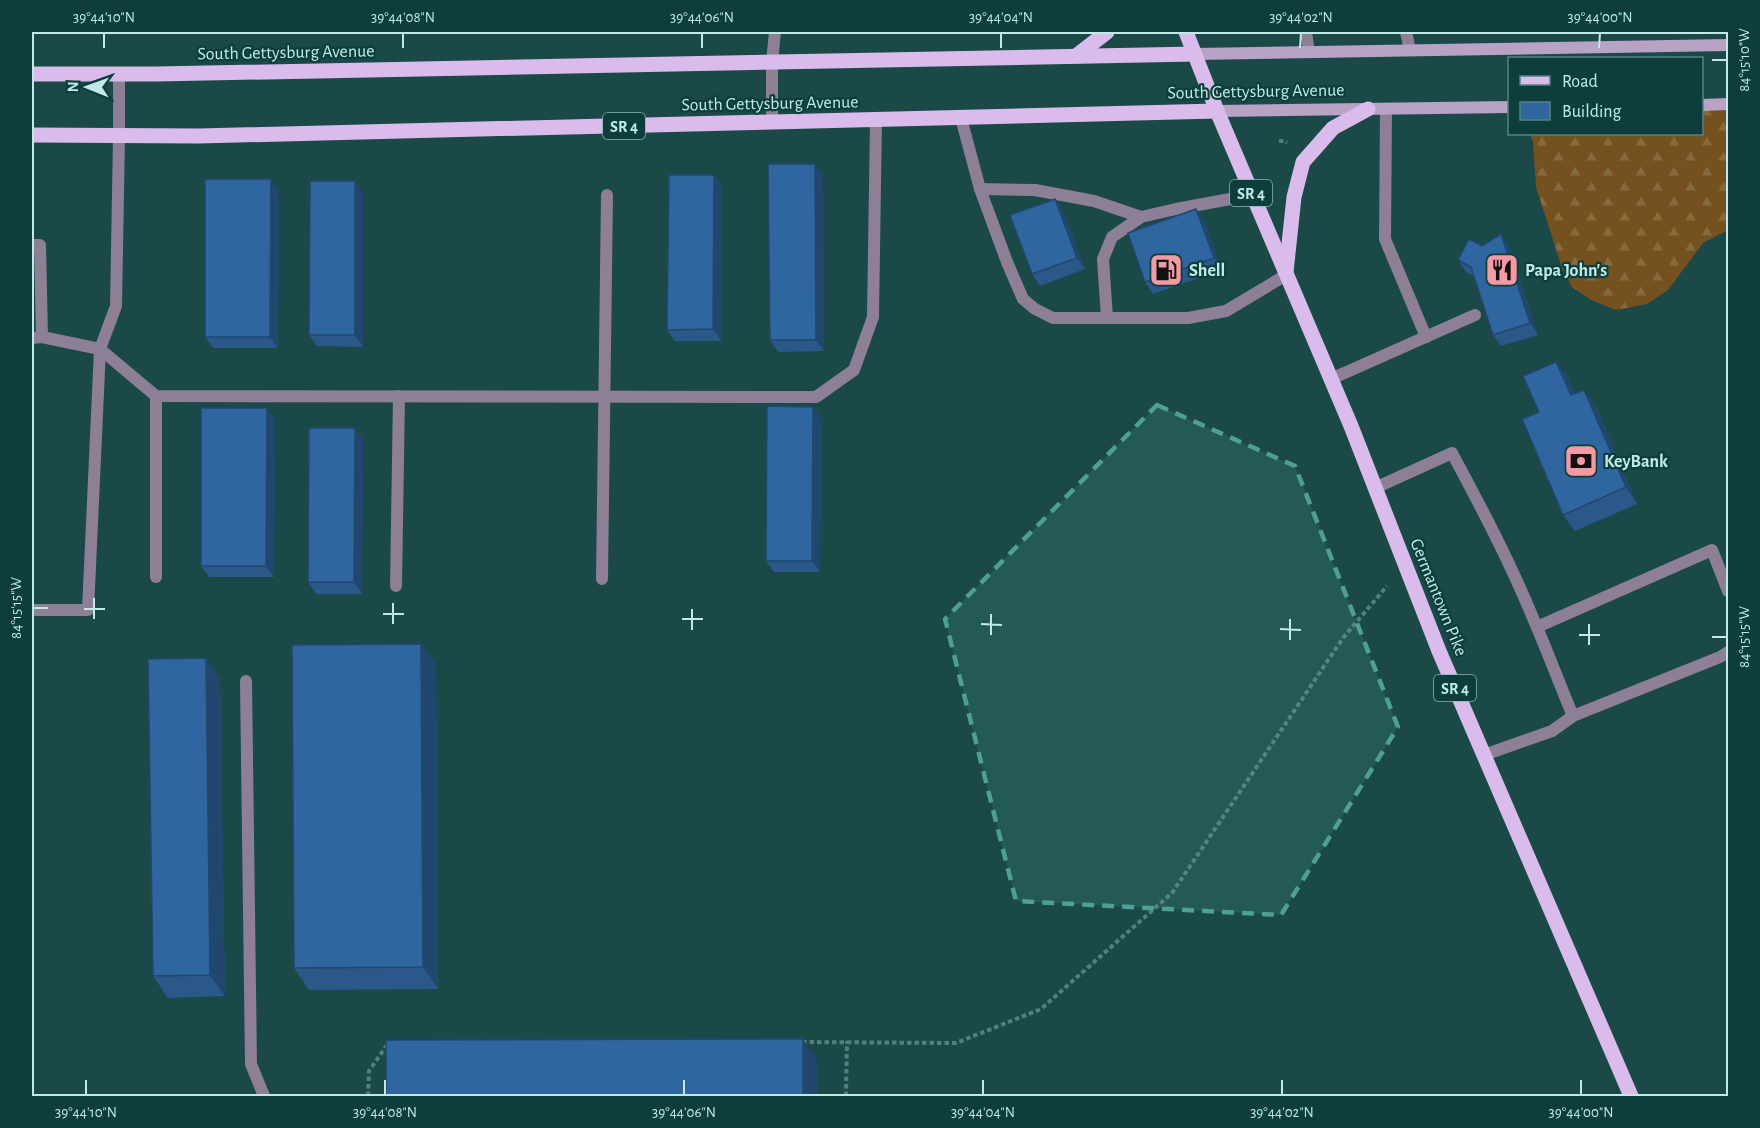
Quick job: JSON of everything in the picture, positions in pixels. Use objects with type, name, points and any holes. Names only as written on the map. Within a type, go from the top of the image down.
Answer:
[{"type":"main road","points":[[1076,56],[1107,32]]},
{"type":"main road","points":[[1186,32],[1195,54]]},
{"type":"main road","name":"South Gettysburg Avenue","points":[[32,74],[157,75],[1728,45]]},
{"type":"main road","name":"SR 4","points":[[1195,54],[1286,275]]},
{"type":"main road","points":[[1703,105],[1728,104]]},
{"type":"main road","name":"South Gettysburg Avenue","points":[[32,135],[199,136],[1217,111],[1508,107]]},
{"type":"main road","points":[[1286,275],[1294,197],[1303,162],[1333,128],[1368,109]]},
{"type":"main road","name":"Germantown Pike","points":[[1286,275],[1331,379],[1439,651],[1631,1096]]},
{"type":"lane","points":[[772,123],[772,62],[775,32]]},
{"type":"lane","points":[[1306,32],[1309,52]]},
{"type":"lane","points":[[1406,32],[1410,50]]},
{"type":"lane","points":[[32,610],[88,610],[100,349],[116,306],[118,74]]},
{"type":"lane","points":[[1386,109],[1385,239],[1426,337]]},
{"type":"lane","points":[[962,118],[980,189],[1023,299],[1035,309],[1053,318],[1188,318],[1226,311],[1286,275]]},
{"type":"lane","points":[[32,244],[40,244],[37,337],[100,349],[156,396],[816,397],[854,370],[873,317],[876,120]]},
{"type":"lane","points":[[980,189],[1035,190],[1094,201],[1141,217]]},
{"type":"lane","points":[[602,579],[607,195]]},
{"type":"lane","points":[[1107,318],[1103,259],[1112,237],[1141,217],[1252,195]]},
{"type":"lane","points":[[1331,379],[1475,315]]},
{"type":"lane","points":[[156,396],[156,577]]},
{"type":"lane","points":[[396,586],[399,396]]},
{"type":"lane","points":[[1375,488],[1452,453],[1537,627],[1554,674],[1573,716]]},
{"type":"lane","points":[[1537,627],[1712,550],[1728,591]]},
{"type":"lane","points":[[1484,755],[1552,731],[1573,716],[1728,652]]},
{"type":"lane","points":[[246,681],[251,1064],[264,1096]]},
{"type":"path","points":[[1284,142],[1286,134]]},
{"type":"path","points":[[800,1042],[956,1043],[1041,1009],[1172,893],[1343,638],[1405,564]]},
{"type":"path","points":[[846,1096],[847,1041]]},
{"type":"path","points":[[368,1096],[369,1071],[387,1045],[399,1045]]},
{"type":"highlighted area","points":[[1157,405],[1295,466],[1398,727],[1281,915],[1016,901],[945,619]]},
{"type":"green space","points":[[1703,105],[1728,105],[1728,230],[1703,243],[1668,290],[1647,304],[1616,310],[1591,300],[1572,287],[1562,268],[1536,187],[1533,142],[1530,135],[1703,135]]},
{"type":"building","points":[[768,164],[815,164],[816,340],[770,340]]},
{"type":"building","points":[[669,175],[714,175],[713,329],[667,330]]},
{"type":"building","points":[[205,179],[271,179],[270,337],[205,337]]},
{"type":"building","points":[[310,181],[355,181],[355,335],[309,335]]},
{"type":"building","points":[[1055,199],[1077,258],[1032,274],[1010,215]]},
{"type":"building","points":[[1196,209],[1214,258],[1145,282],[1128,233]]},
{"type":"building","points":[[1501,234],[1530,323],[1493,335],[1471,267],[1458,260],[1469,239],[1482,246]]},
{"type":"building","points":[[1556,362],[1571,395],[1584,390],[1626,487],[1563,515],[1522,419],[1539,412],[1523,376]]},
{"type":"building","points":[[767,406],[813,407],[812,561],[766,561]]},
{"type":"building","points":[[201,408],[267,408],[266,566],[201,566]]},
{"type":"building","points":[[309,428],[355,428],[354,582],[308,582]]},
{"type":"building","points":[[421,644],[423,967],[294,968],[292,645]]},
{"type":"building","points":[[206,658],[210,975],[153,976],[148,659]]},
{"type":"building","points":[[803,1039],[803,1096],[386,1096],[386,1040]]},
{"type":"place","name":"Shell","points":[[1166,270]]},
{"type":"place","name":"Papa John's","points":[[1502,270]]},
{"type":"place","name":"KeyBank","points":[[1581,461]]}]
